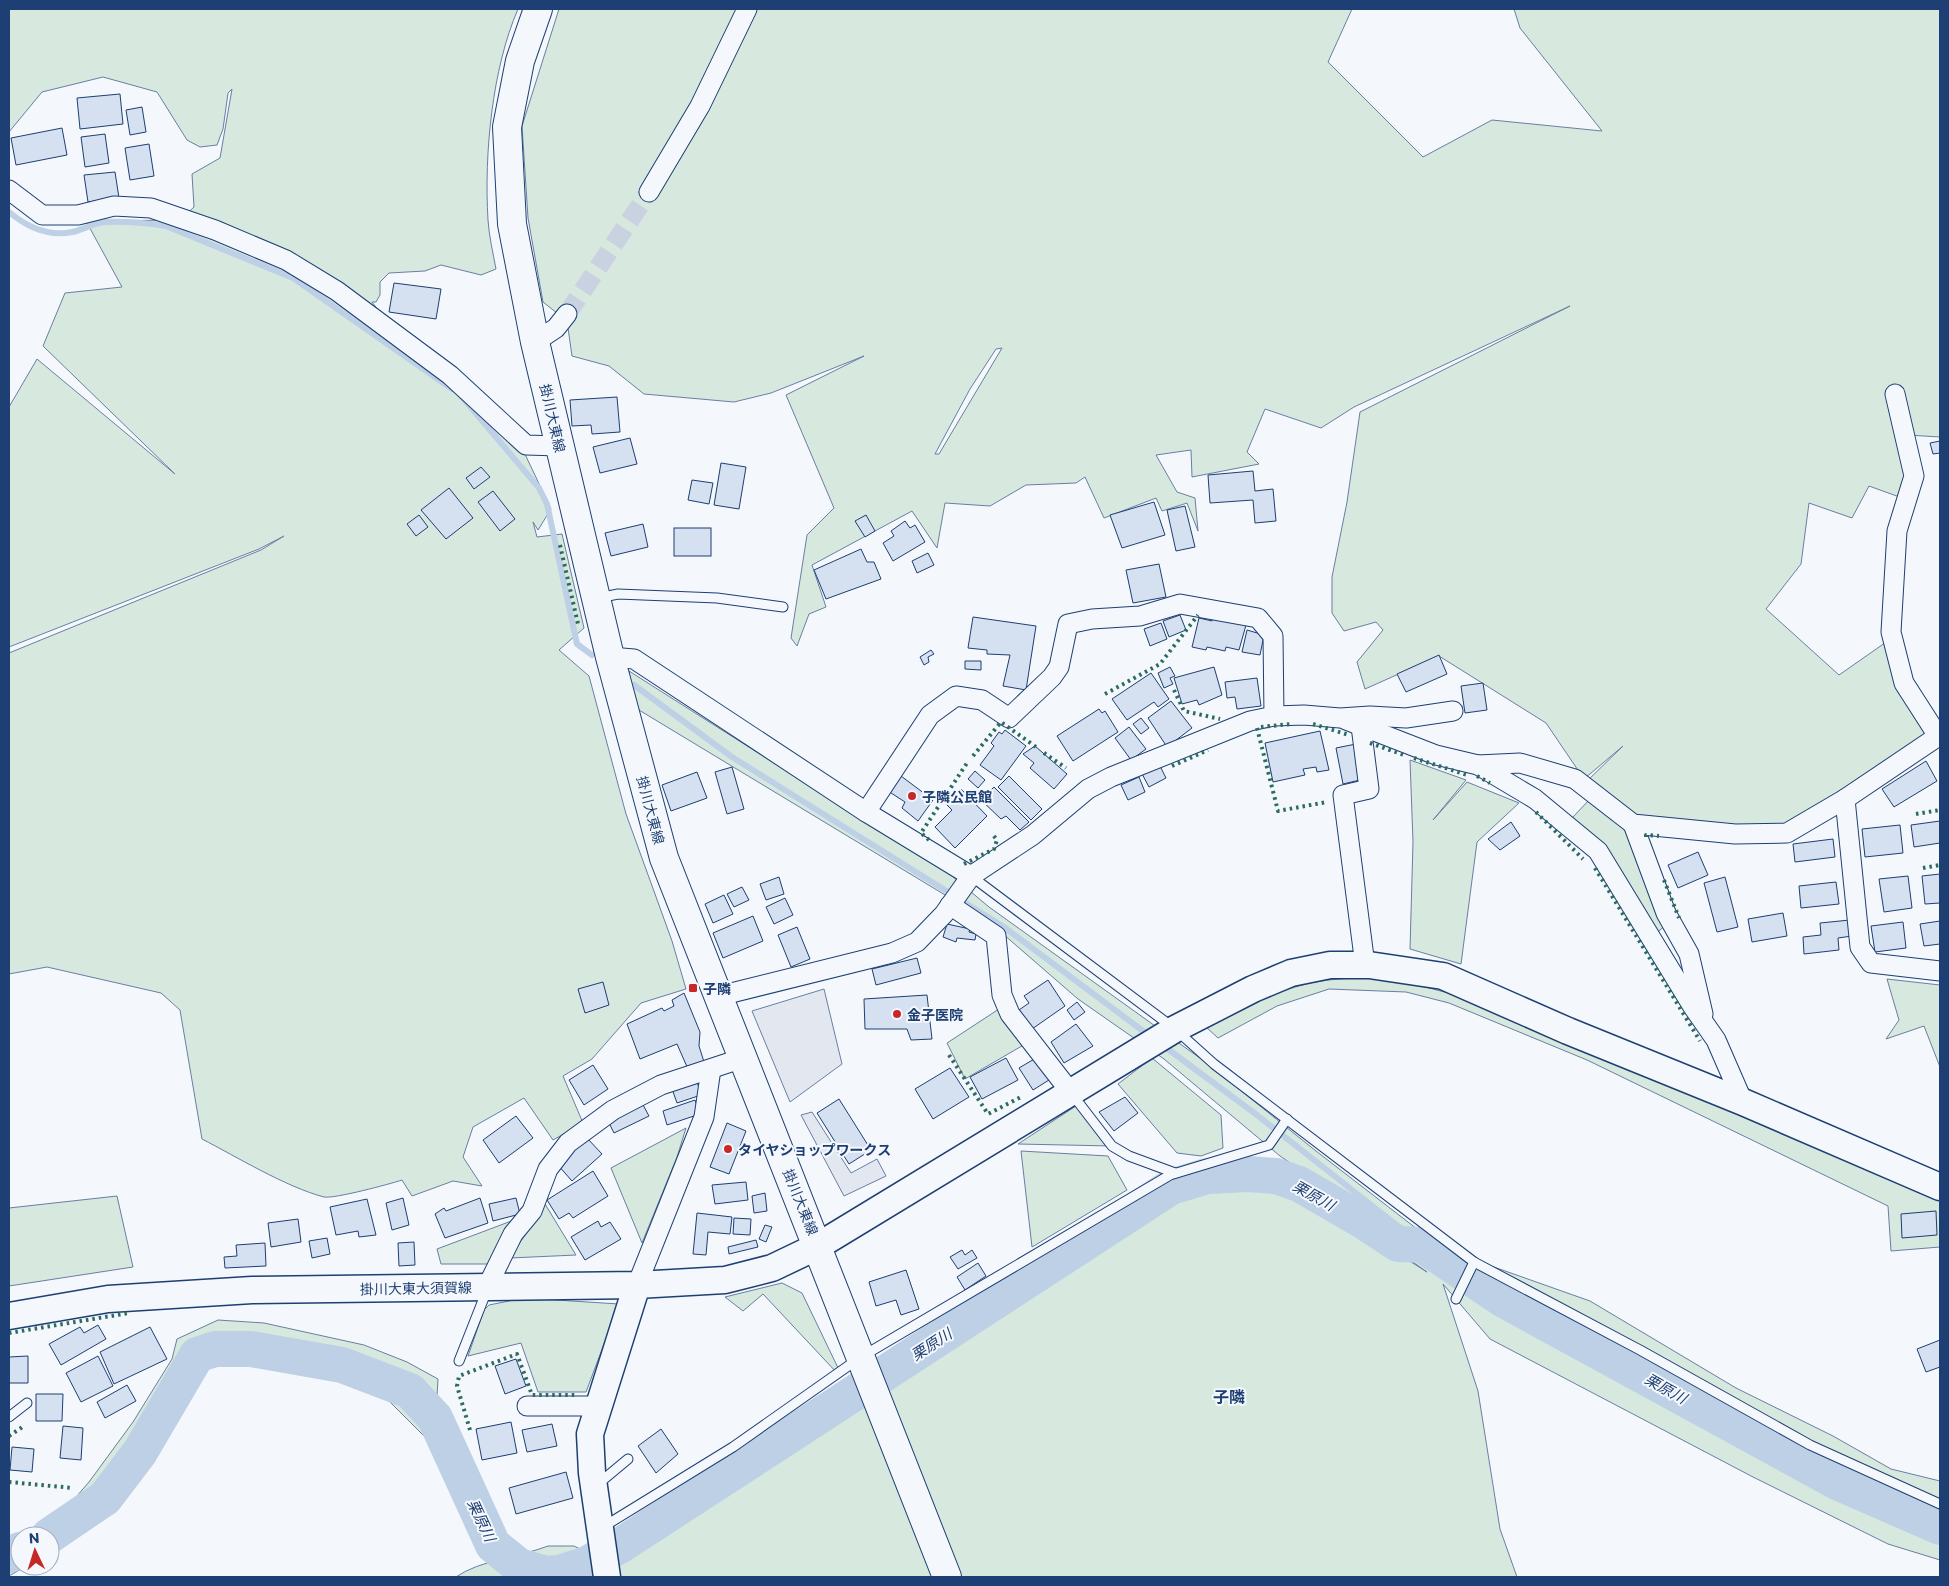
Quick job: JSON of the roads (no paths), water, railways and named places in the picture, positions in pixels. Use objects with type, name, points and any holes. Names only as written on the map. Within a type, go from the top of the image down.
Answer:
[{"type":"main road","name":"掛川大東線","points":[[538,9],[520,61],[508,127],[512,224],[535,342],[610,657],[664,858],[947,1577]]},
{"type":"street","points":[[649,192],[700,106],[747,9]]},
{"type":"street","points":[[9,190],[42,215],[78,215],[114,206],[151,208],[215,230],[286,260],[337,291],[442,369],[526,445],[559,446]]},
{"type":"street","points":[[535,342],[556,328],[567,314]]},
{"type":"street","points":[[1633,824],[1735,834],[1787,834],[1845,799],[1939,735],[1904,683],[1890,632],[1897,531],[1914,476],[1895,394]]},
{"type":"street","points":[[866,812],[915,741],[930,715],[956,696],[982,700],[1009,718],[1052,677],[1059,667],[1068,624],[1092,619],[1140,616],[1180,604],[1258,618],[1273,636],[1274,716]]},
{"type":"street","points":[[610,657],[634,659],[967,880]]},
{"type":"street","points":[[719,996],[892,953],[917,942],[952,904],[967,880],[1033,835],[1095,785],[1250,721],[1274,716],[1304,715],[1340,718],[1370,716],[1406,718],[1453,711]]},
{"type":"street","points":[[1340,718],[1436,756],[1478,765],[1520,763],[1575,779],[1633,824],[1666,913],[1689,954],[1706,1024]]},
{"type":"street","points":[[1362,726],[1369,789],[1342,795],[1365,965]]},
{"type":"street","points":[[1478,765],[1535,799],[1598,851],[1716,1040],[1743,1102]]},
{"type":"street","points":[[1845,799],[1860,947],[1871,962],[1940,971]]},
{"type":"street","points":[[952,904],[996,936],[1002,995],[1010,1014],[1072,1094]]},
{"type":"street","name":"掛川大東大須賀線","points":[[9,1316],[108,1299],[252,1290],[637,1285],[725,1280],[772,1268],[818,1246],[1072,1094],[1173,1031],[1253,988],[1291,973],[1330,965],[1365,965],[1444,976],[1568,1031],[1743,1102],[1940,1187]]},
{"type":"street","points":[[488,1287],[513,1234],[532,1211],[548,1169],[568,1143],[621,1106],[661,1085],[743,1058]]},
{"type":"street","points":[[607,1577],[594,1487],[590,1434],[637,1285],[704,1117],[711,1069]]},
{"type":"street","points":[[527,1406],[598,1406]]},
{"type":"lane","points":[[596,599],[618,594],[717,598],[783,607]]},
{"type":"lane","points":[[967,880],[1173,1031],[1473,1265],[1640,1350],[1810,1445],[1940,1504]]},
{"type":"lane","points":[[1072,1094],[1112,1146],[1129,1156],[1175,1173]]},
{"type":"lane","points":[[601,1533],[863,1361],[1175,1173],[1269,1145],[1287,1119]]},
{"type":"lane","points":[[1458,1296],[1473,1265]]},
{"type":"lane","points":[[460,1361],[488,1287]]},
{"type":"lane","points":[[9,1417],[27,1403]]},
{"type":"lane","points":[[594,1487],[628,1460]]},
{"type":"waterway","points":[[9,212],[31,226],[46,232],[55,233],[72,232],[105,222],[166,226],[293,278],[452,389]]},
{"type":"waterway","points":[[462,397],[539,488],[547,504],[577,644],[592,655]]},
{"type":"waterway","points":[[634,685],[732,757],[1004,927],[1151,1037]]},
{"type":"waterway","points":[[1161,1044],[1257,1115],[1422,1245]]},
{"type":"waterway","name":"栗原川","points":[[60,1529],[105,1498],[140,1452],[197,1355],[215,1349],[251,1349],[342,1365],[410,1391],[435,1418],[493,1545],[519,1566],[546,1574],[559,1573],[585,1565],[621,1545],[1171,1187],[1207,1176],[1248,1174],[1276,1176],[1299,1184],[1363,1221],[1398,1244],[1422,1245],[1504,1300],[1837,1482],[1940,1527]]},
{"type":"tunnel","points":[[567,314],[649,192]]},
{"type":"place","name":"子隣公民館","points":[[912,796]]},
{"type":"place","name":"子隣","points":[[693,988]]},
{"type":"place","name":"金子医院","points":[[897,1014]]},
{"type":"place","name":"タイヤショップワークス","points":[[728,1149]]},
{"type":"district","name":"子隣","points":[[1229,1396]]}]
